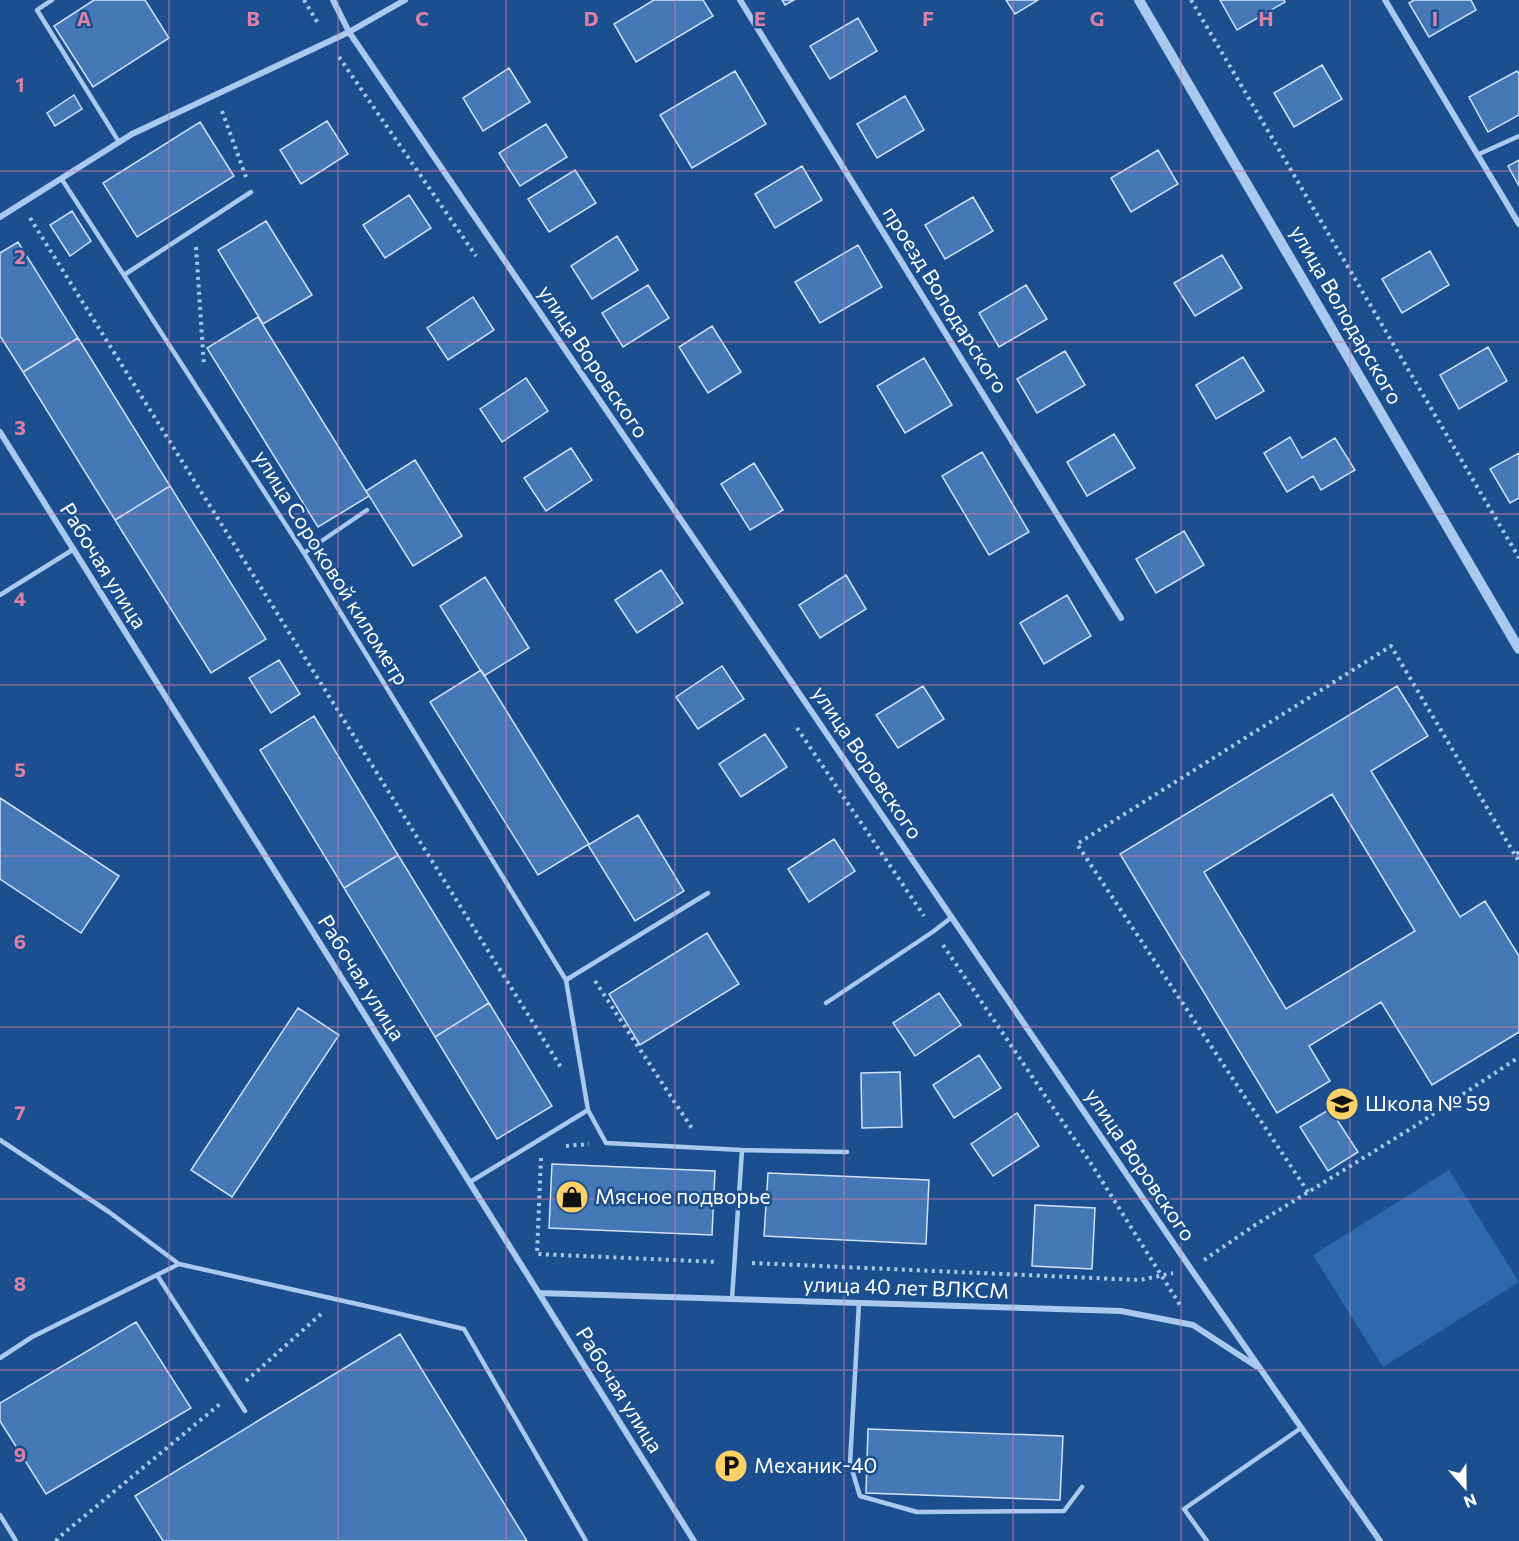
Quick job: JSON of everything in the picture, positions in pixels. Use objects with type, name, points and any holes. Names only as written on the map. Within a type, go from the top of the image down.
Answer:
[{"type":"street","name":"улица Воровского","points":[[333,0],[349,32],[1191,1269],[1380,1541]]},
{"type":"street","points":[[0,217],[132,134],[349,32],[405,0]]},
{"type":"street","name":"проезд Володарского","points":[[740,0],[1121,618]]},
{"type":"street","name":"улица Володарского","points":[[1139,0],[1519,649]]},
{"type":"street","points":[[1385,0],[1519,224]]},
{"type":"street","name":"Рабочая улица","points":[[0,432],[694,1541]]},
{"type":"street","name":"улица 40 лет ВЛКСМ","points":[[539,1293],[1122,1311],[1193,1325],[1259,1368]]},
{"type":"lane","points":[[52,0],[37,10],[119,142]]},
{"type":"lane","points":[[1477,155],[1519,136]]},
{"type":"lane","name":"улица Сороковой километр","points":[[61,178],[304,553],[566,980]]},
{"type":"lane","points":[[124,275],[251,192]]},
{"type":"lane","points":[[304,553],[367,510]]},
{"type":"lane","points":[[0,595],[74,549]]},
{"type":"lane","points":[[708,893],[566,980],[588,1110],[606,1143],[742,1150],[847,1152]]},
{"type":"lane","points":[[826,1003],[952,918]]},
{"type":"lane","points":[[470,1182],[588,1110]]},
{"type":"lane","points":[[0,1140],[109,1212],[179,1264],[464,1329],[586,1541]]},
{"type":"lane","points":[[732,1299],[742,1150]]},
{"type":"lane","points":[[0,1358],[32,1337],[179,1264]]},
{"type":"lane","points":[[157,1275],[245,1412]]},
{"type":"lane","points":[[859,1303],[850,1463],[860,1496],[916,1512],[1064,1511],[1082,1487]]},
{"type":"lane","points":[[1208,1541],[1184,1509],[1301,1428]]},
{"type":"lane","points":[[0,1515],[16,1541]]},
{"type":"path","points":[[304,0],[328,42],[478,259]]},
{"type":"path","points":[[1191,0],[1519,558]]},
{"type":"path","points":[[217,94],[251,192]]},
{"type":"path","points":[[20,203],[563,1070]]},
{"type":"path","points":[[195,229],[207,402]]},
{"type":"path","points":[[1308,1192],[1077,844],[1391,646],[1517,854],[1519,861]]},
{"type":"path","points":[[794,724],[1090,1162],[1193,1325]]},
{"type":"path","points":[[586,968],[705,1148]]},
{"type":"path","points":[[542,1148],[537,1254],[1140,1280],[1191,1269],[1255,1225],[1415,1126],[1519,1057]]},
{"type":"path","points":[[563,1146],[606,1143]]},
{"type":"path","points":[[56,1541],[233,1393],[337,1299]]},
{"type":"shaded area","points":[[1449,1170],[1519,1282],[1383,1367],[1313,1255]]},
{"type":"building","points":[[94,0],[145,0],[169,38],[93,87],[54,26]]},
{"type":"building","points":[[654,0],[703,0],[713,16],[636,62],[614,24]]},
{"type":"building","points":[[782,0],[794,0],[785,5]]},
{"type":"building","points":[[1006,0],[1038,0],[1015,14]]},
{"type":"building","points":[[1220,0],[1284,0],[1285,2],[1237,30]]},
{"type":"building","points":[[1414,0],[1471,0],[1476,10],[1429,37],[1409,3]]},
{"type":"building","points":[[858,18],[877,51],[830,79],[810,46]]},
{"type":"building","points":[[1322,65],[1342,99],[1294,127],[1274,93]]},
{"type":"building","points":[[509,68],[530,102],[483,131],[463,98]]},
{"type":"building","points":[[735,71],[766,124],[692,168],[660,115]]},
{"type":"building","points":[[1517,71],[1519,74],[1519,115],[1488,132],[1469,97]]},
{"type":"building","points":[[74,95],[82,109],[55,126],[47,113]]},
{"type":"building","points":[[905,96],[924,130],[877,158],[857,124]]},
{"type":"building","points":[[327,121],[348,154],[301,184],[280,150]]},
{"type":"building","points":[[200,122],[234,176],[137,237],[103,183]]},
{"type":"building","points":[[546,124],[567,157],[520,186],[499,153]]},
{"type":"building","points":[[1158,150],[1178,184],[1131,212],[1111,178]]},
{"type":"building","points":[[1519,160],[1519,186],[1508,166]]},
{"type":"building","points":[[802,166],[822,200],[775,228],[755,194]]},
{"type":"building","points":[[575,170],[596,203],[549,232],[528,199]]},
{"type":"building","points":[[409,195],[431,228],[385,258],[363,225]]},
{"type":"building","points":[[973,197],[993,231],[945,259],[925,225]]},
{"type":"building","points":[[72,211],[91,241],[70,256],[50,225]]},
{"type":"building","points":[[266,221],[312,295],[263,324],[218,250]]},
{"type":"building","points":[[617,236],[638,270],[592,299],[571,266]]},
{"type":"building","points":[[18,242],[78,338],[23,372],[0,336],[0,253]]},
{"type":"building","points":[[858,245],[882,287],[820,323],[795,282]]},
{"type":"building","points":[[1430,251],[1449,285],[1402,313],[1382,279]]},
{"type":"building","points":[[1222,255],[1242,288],[1195,316],[1174,283]]},
{"type":"building","points":[[648,285],[669,318],[623,347],[602,313]]},
{"type":"building","points":[[1026,285],[1047,319],[999,347],[979,313]]},
{"type":"building","points":[[473,297],[494,330],[448,360],[427,328]]},
{"type":"building","points":[[258,317],[369,496],[318,527],[207,348]]},
{"type":"building","points":[[712,326],[741,372],[708,393],[679,347]]},
{"type":"building","points":[[78,338],[170,486],[115,520],[23,372]]},
{"type":"building","points":[[1488,347],[1507,381],[1459,409],[1440,375]]},
{"type":"building","points":[[1065,351],[1085,385],[1037,413],[1017,379]]},
{"type":"building","points":[[1243,357],[1264,391],[1216,419],[1196,385]]},
{"type":"building","points":[[924,358],[952,405],[905,433],[877,386]]},
{"type":"building","points":[[526,378],[548,411],[502,442],[480,409]]},
{"type":"building","points":[[1114,434],[1135,468],[1087,496],[1067,462]]},
{"type":"building","points":[[1290,437],[1302,458],[1335,438],[1355,470],[1321,490],[1313,476],[1287,492],[1264,453]]},
{"type":"building","points":[[571,448],[592,480],[546,511],[524,478]]},
{"type":"building","points":[[982,452],[1029,532],[989,555],[942,476]]},
{"type":"building","points":[[1519,453],[1519,498],[1510,503],[1490,469]]},
{"type":"building","points":[[415,460],[462,536],[413,566],[366,491]]},
{"type":"building","points":[[754,463],[783,510],[750,530],[721,484]]},
{"type":"building","points":[[170,486],[266,639],[211,673],[115,520]]},
{"type":"building","points":[[1184,531],[1204,565],[1156,593],[1136,559]]},
{"type":"building","points":[[661,570],[683,603],[637,633],[615,600]]},
{"type":"building","points":[[846,575],[866,609],[820,638],[799,605]]},
{"type":"building","points":[[485,577],[529,648],[484,676],[440,606]]},
{"type":"building","points":[[1067,595],[1091,636],[1044,664],[1020,623]]},
{"type":"building","points":[[279,660],[300,694],[271,713],[249,678]]},
{"type":"building","points":[[722,666],[744,699],[698,729],[676,697]]},
{"type":"building","points":[[481,670],[589,844],[538,875],[430,702]]},
{"type":"building","points":[[923,686],[944,719],[898,748],[876,715]]},
{"type":"building","points":[[1397,686],[1428,736],[1371,771],[1460,917],[1485,901],[1519,956],[1519,1032],[1432,1085],[1381,1002],[1309,1046],[1330,1081],[1277,1113],[1120,854]],"holes":[[[1332,794],[1415,931],[1286,1009],[1204,872]]]},
{"type":"building","points":[[314,716],[398,855],[344,888],[260,750]]},
{"type":"building","points":[[765,734],[787,767],[741,797],[719,764]]},
{"type":"building","points":[[0,798],[119,876],[81,933],[0,879]]},
{"type":"building","points":[[638,815],[684,891],[635,921],[588,845]]},
{"type":"building","points":[[834,839],[855,871],[809,902],[788,869]]},
{"type":"building","points":[[398,855],[489,1003],[435,1037],[344,888]]},
{"type":"building","points":[[707,933],[739,984],[640,1045],[609,994]]},
{"type":"building","points":[[939,993],[961,1025],[915,1056],[893,1023]]},
{"type":"building","points":[[489,1003],[552,1106],[497,1139],[435,1037]]},
{"type":"building","points":[[298,1008],[339,1035],[232,1197],[191,1170]]},
{"type":"building","points":[[979,1055],[1001,1088],[954,1118],[933,1085]]},
{"type":"building","points":[[900,1072],[902,1127],[862,1128],[861,1073]]},
{"type":"building","points":[[1330,1109],[1358,1152],[1328,1171],[1300,1127]]},
{"type":"building","points":[[1017,1113],[1039,1146],[993,1176],[971,1144]]},
{"type":"building","points":[[552,1164],[715,1171],[712,1235],[549,1228]]},
{"type":"building","points":[[768,1173],[929,1180],[926,1244],[764,1236]]},
{"type":"building","points":[[1035,1205],[1095,1208],[1092,1269],[1032,1266]]},
{"type":"building","points":[[136,1322],[191,1408],[46,1494],[0,1421],[0,1403]]},
{"type":"building","points":[[400,1334],[527,1541],[163,1541],[135,1496]]},
{"type":"building","points":[[868,1429],[1063,1436],[1060,1500],[866,1493]]},
{"type":"place","name":"Школа № 59","points":[[1342,1104]]},
{"type":"place","name":"Мясное подворье","points":[[572,1197]]},
{"type":"place","name":"Механик-40","points":[[731,1466]]}]
